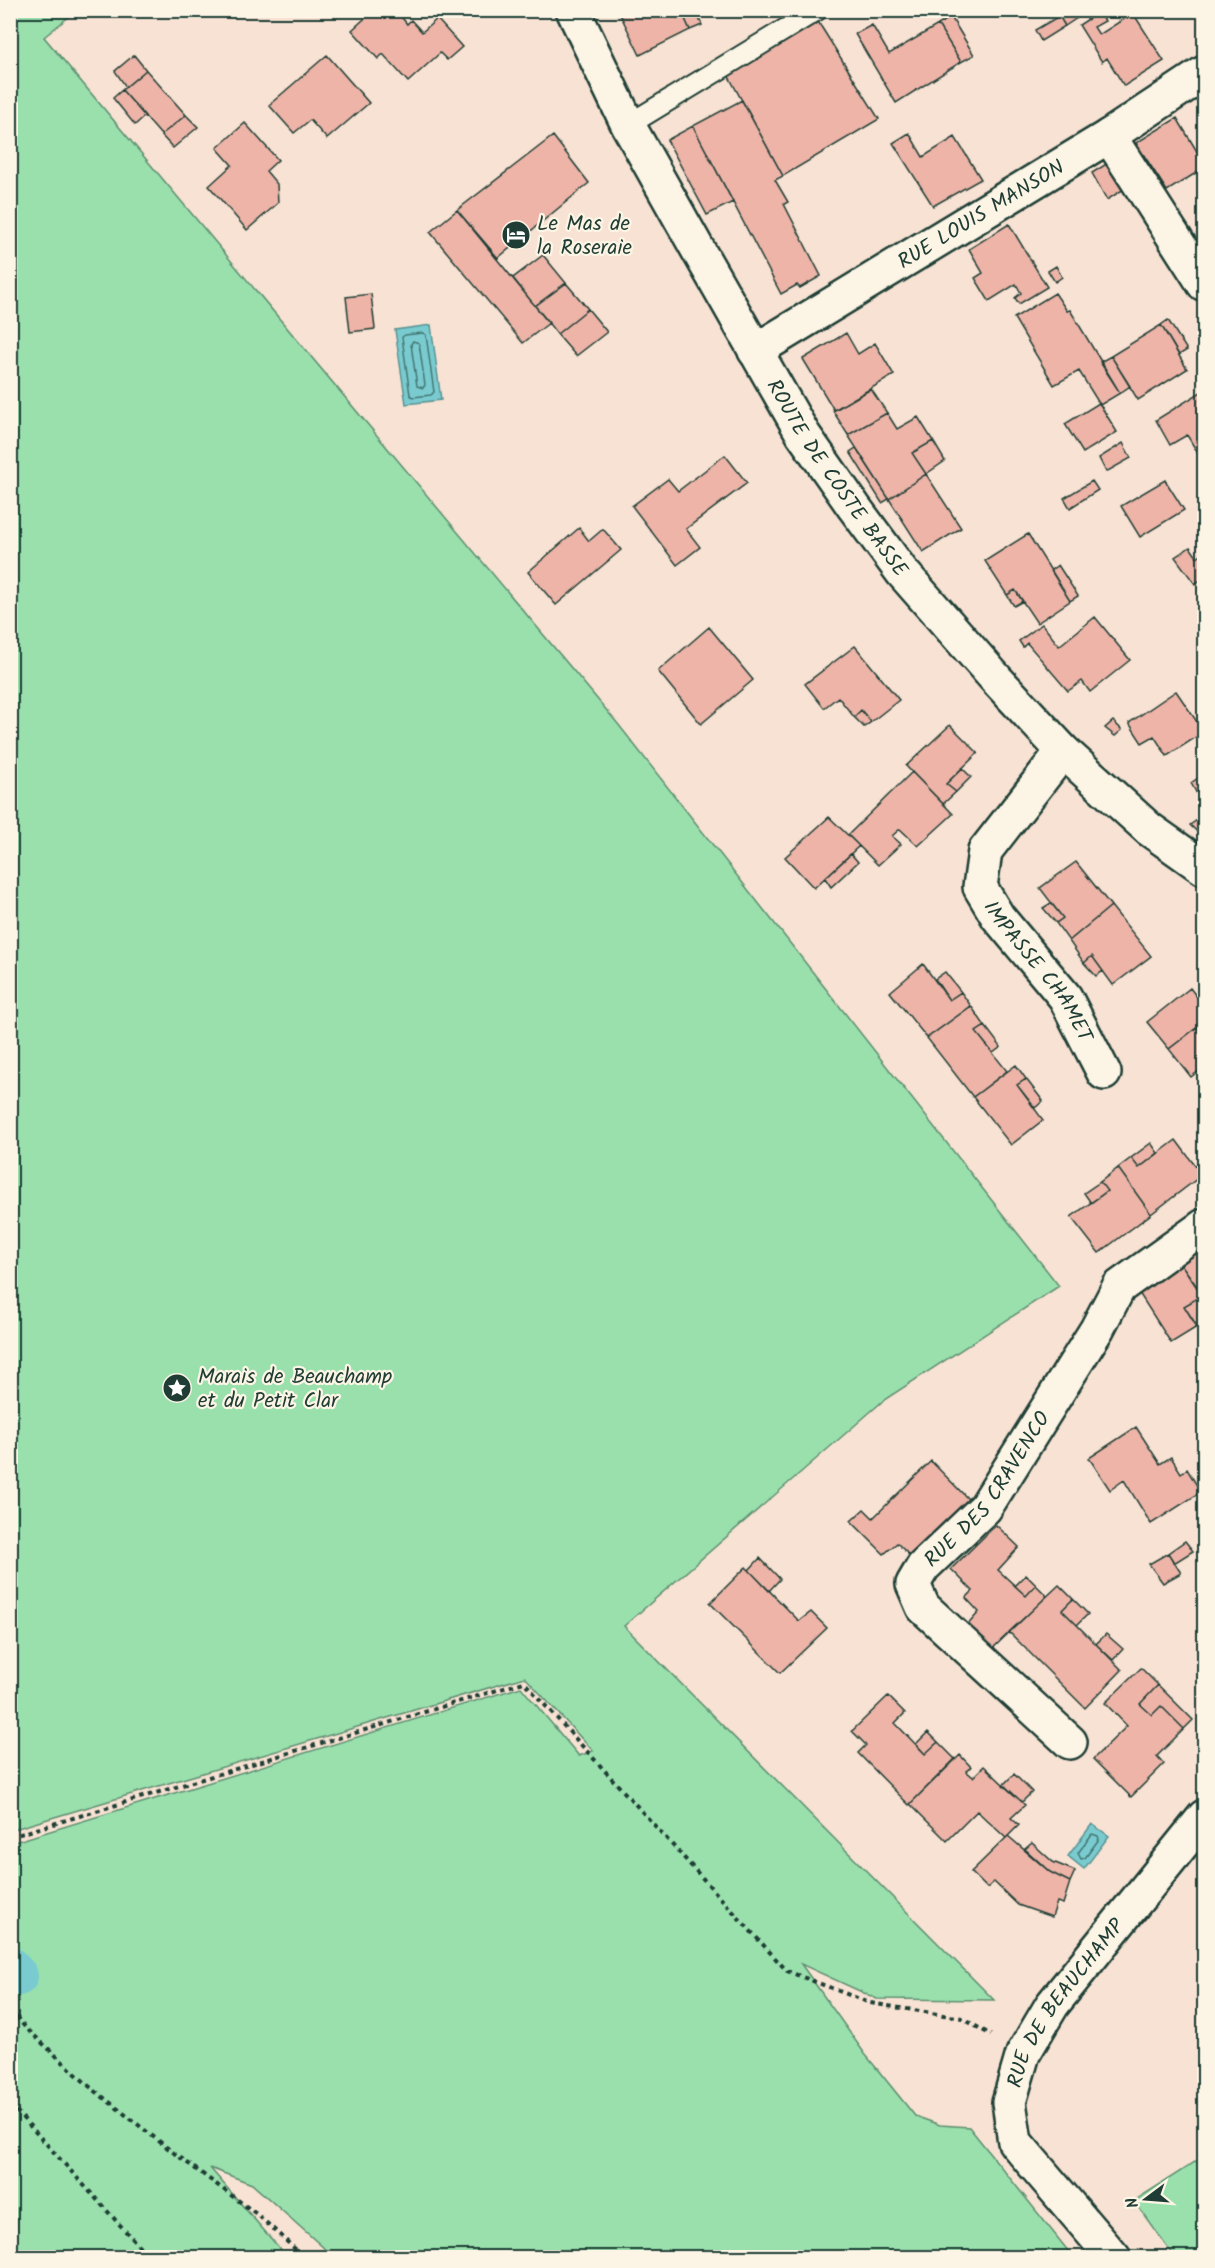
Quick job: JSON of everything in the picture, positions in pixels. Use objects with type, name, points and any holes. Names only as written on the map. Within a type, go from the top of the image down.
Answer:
[{"type":"street","name":"ROUTE DE COSTE BASSE","points":[[573,10],[628,125],[803,434],[895,562],[997,680],[1063,751],[1149,830],[1204,868]]},
{"type":"street","name":"RUE LOUIS MANSON","points":[[755,351],[1109,136],[1204,73]]},
{"type":"street","points":[[1109,136],[1204,284]]},
{"type":"street","name":"IMPASSE CHAMET","points":[[1063,751],[985,851],[980,887],[998,917],[1065,997],[1104,1073]]},
{"type":"street","name":"RUE DES CRAVENCO","points":[[1070,1742],[923,1606],[913,1584],[923,1567],[985,1508],[1097,1329],[1119,1287],[1204,1226]]},
{"type":"street","name":"RUE DE BEAUCHAMP","points":[[1114,2258],[1015,2142],[1010,2102],[1023,2054],[1052,2005],[1204,1817]]},
{"type":"lane","points":[[628,125],[817,10]]},
{"type":"path","points":[[10,1837],[524,1682],[787,1971],[870,2003],[962,2018],[1023,2054]]},
{"type":"path","points":[[10,2010],[26,2028],[89,2086],[174,2154],[258,2215],[305,2258]]},
{"type":"path","points":[[10,2104],[150,2258]]},
{"type":"green space","points":[[10,11],[76,11],[44,37],[618,724],[1059,1286],[884,1400],[624,1626],[994,2000],[877,1999],[801,1964],[865,2054],[915,2116],[940,2125],[969,2127],[1073,2257],[334,2257],[252,2184],[210,2168],[287,2257],[11,2257],[11,1843],[521,1687],[579,1756],[593,1751],[525,1677],[11,1830]]},
{"type":"green space","points":[[1204,2156],[1204,2257],[1174,2257],[1134,2201]]},
{"type":"water","points":[[431,325],[441,400],[406,404],[395,330]]},
{"type":"water","points":[[1092,1824],[1109,1836],[1084,1869],[1068,1856]]},
{"type":"building","points":[[374,10],[396,10],[407,24],[411,20],[422,32],[437,19],[462,47],[447,60],[440,53],[408,82],[383,54],[378,59],[352,30]]},
{"type":"building","points":[[618,10],[681,10],[690,30],[640,55]]},
{"type":"building","points":[[681,10],[695,10],[702,25],[690,30]]},
{"type":"building","points":[[1068,10],[1081,10],[1083,14],[1065,26],[1059,16]]},
{"type":"building","points":[[1099,12],[1105,21],[1094,27],[1099,35],[1133,13],[1164,61],[1124,86],[1107,58],[1102,62],[1079,25]]},
{"type":"building","points":[[1059,16],[1065,26],[1041,41],[1035,30]]},
{"type":"building","points":[[951,17],[974,55],[961,62],[938,25]]},
{"type":"building","points":[[817,20],[879,119],[783,176],[727,73]]},
{"type":"building","points":[[872,25],[889,54],[938,25],[961,62],[896,103],[855,34]]},
{"type":"building","points":[[134,55],[146,70],[126,87],[115,71]]},
{"type":"building","points":[[327,55],[369,103],[327,139],[310,120],[294,133],[269,105]]},
{"type":"building","points":[[146,70],[186,115],[161,135],[122,90]]},
{"type":"building","points":[[122,90],[145,116],[135,125],[113,98]]},
{"type":"building","points":[[742,100],[783,176],[775,180],[788,202],[784,204],[821,276],[800,288],[797,285],[781,294],[693,126]]},
{"type":"building","points":[[186,115],[198,127],[173,148],[161,135]]},
{"type":"building","points":[[1177,118],[1204,163],[1204,168],[1167,191],[1136,143]]},
{"type":"building","points":[[245,123],[278,160],[266,171],[277,184],[278,203],[247,230],[209,186],[232,165],[217,148]]},
{"type":"building","points":[[693,126],[733,202],[707,215],[667,140]]},
{"type":"building","points":[[909,133],[923,157],[955,137],[981,179],[933,206],[893,143]]},
{"type":"building","points":[[553,136],[589,183],[498,258],[457,210]]},
{"type":"building","points":[[1108,163],[1124,189],[1107,200],[1092,173]]},
{"type":"building","points":[[457,210],[549,323],[523,343],[430,232]]},
{"type":"building","points":[[1009,224],[1047,287],[1019,304],[1015,298],[1021,293],[1016,284],[989,301],[975,278],[983,273],[969,249]]},
{"type":"building","points":[[543,255],[566,283],[535,306],[513,278]]},
{"type":"building","points":[[1056,266],[1062,277],[1055,282],[1048,271]]},
{"type":"building","points":[[566,283],[588,309],[557,334],[535,306]]},
{"type":"building","points":[[1055,293],[1067,311],[1070,310],[1120,393],[1100,405],[1079,371],[1054,385],[1014,318]]},
{"type":"building","points":[[371,294],[375,329],[350,332],[346,297]]},
{"type":"building","points":[[588,309],[607,332],[576,356],[557,334]]},
{"type":"building","points":[[1168,320],[1187,350],[1179,355],[1161,325]]},
{"type":"building","points":[[1161,325],[1187,369],[1138,400],[1111,356]]},
{"type":"building","points":[[846,333],[858,354],[875,343],[894,375],[834,410],[803,359]]},
{"type":"building","points":[[1111,356],[1130,386],[1120,393],[1100,362]]},
{"type":"building","points":[[871,389],[887,413],[848,435],[833,411]]},
{"type":"building","points":[[1204,390],[1204,459],[1202,460],[1187,435],[1170,445],[1156,420]]},
{"type":"building","points":[[1099,403],[1117,432],[1083,453],[1065,424]]},
{"type":"building","points":[[887,413],[897,429],[918,417],[933,441],[912,453],[926,474],[889,499],[848,435]]},
{"type":"building","points":[[933,441],[945,461],[926,474],[912,453]]},
{"type":"building","points":[[1123,443],[1131,458],[1106,472],[1099,458]]},
{"type":"building","points":[[856,448],[889,499],[882,503],[850,452]]},
{"type":"building","points":[[725,455],[747,483],[686,529],[700,547],[677,565],[632,506],[668,479],[678,491]]},
{"type":"building","points":[[926,474],[961,528],[923,552],[889,499]]},
{"type":"building","points":[[1165,480],[1184,510],[1140,537],[1121,506]]},
{"type":"building","points":[[1092,481],[1098,490],[1070,508],[1064,498]]},
{"type":"building","points":[[579,528],[589,541],[603,529],[621,550],[556,605],[528,572]]},
{"type":"building","points":[[1028,534],[1070,601],[1037,623],[1015,590],[1007,595],[985,561]]},
{"type":"building","points":[[1190,547],[1197,557],[1204,552],[1204,577],[1195,584],[1175,557]]},
{"type":"building","points":[[1058,565],[1078,596],[1070,601],[1051,570]]},
{"type":"building","points":[[1015,590],[1023,601],[1014,606],[1007,595]]},
{"type":"building","points":[[1095,617],[1130,660],[1090,692],[1082,681],[1068,691],[1027,643],[1023,647],[1019,641],[1042,624],[1059,646]]},
{"type":"building","points":[[709,627],[753,680],[701,724],[658,671]]},
{"type":"building","points":[[855,646],[899,700],[871,722],[861,710],[854,717],[838,697],[824,708],[805,684]]},
{"type":"building","points":[[1176,691],[1204,732],[1167,756],[1154,736],[1142,743],[1129,723]]},
{"type":"building","points":[[861,710],[871,722],[864,727],[854,717]]},
{"type":"building","points":[[1113,721],[1122,730],[1115,736],[1105,728]]},
{"type":"building","points":[[950,725],[978,753],[946,784],[956,792],[943,804],[906,766]]},
{"type":"building","points":[[962,768],[971,777],[956,792],[946,784]]},
{"type":"building","points":[[912,772],[953,814],[918,846],[900,829],[892,836],[901,844],[878,865],[848,835]]},
{"type":"building","points":[[1204,774],[1204,807],[1191,783]]},
{"type":"building","points":[[1204,815],[1204,838],[1190,825]]},
{"type":"building","points":[[829,817],[859,846],[814,888],[785,857]]},
{"type":"building","points":[[851,854],[858,862],[831,887],[825,878]]},
{"type":"building","points":[[1076,862],[1111,906],[1069,941],[1056,923],[1063,918],[1040,888]]},
{"type":"building","points":[[1051,903],[1063,918],[1056,923],[1043,908]]},
{"type":"building","points":[[1111,906],[1151,956],[1113,985],[1092,956],[1084,963],[1069,941]]},
{"type":"building","points":[[1092,956],[1103,971],[1096,976],[1084,963]]},
{"type":"building","points":[[923,964],[949,1000],[961,992],[971,1006],[927,1038],[890,992]]},
{"type":"building","points":[[945,972],[961,992],[949,1000],[935,979]]},
{"type":"building","points":[[1190,988],[1204,1006],[1204,1022],[1169,1049],[1147,1022]]},
{"type":"building","points":[[971,1006],[985,1026],[976,1032],[1007,1071],[973,1097],[927,1038]]},
{"type":"building","points":[[1204,1022],[1204,1067],[1191,1077],[1169,1049]]},
{"type":"building","points":[[985,1026],[1001,1047],[993,1053],[976,1032]]},
{"type":"building","points":[[1016,1065],[1026,1079],[1017,1085],[1043,1120],[1011,1145],[973,1097]]},
{"type":"building","points":[[1026,1079],[1043,1101],[1035,1108],[1017,1085]]},
{"type":"building","points":[[1176,1140],[1202,1175],[1151,1214],[1118,1168],[1131,1158],[1139,1168]]},
{"type":"building","points":[[1151,1143],[1158,1153],[1139,1168],[1131,1158]]},
{"type":"building","points":[[1118,1168],[1151,1214],[1099,1253],[1071,1217],[1107,1191],[1100,1182]]},
{"type":"building","points":[[1100,1182],[1107,1191],[1091,1203],[1084,1193]]},
{"type":"building","points":[[1204,1248],[1204,1298],[1181,1264]]},
{"type":"building","points":[[1181,1264],[1203,1295],[1184,1306],[1197,1327],[1171,1343],[1139,1293]]},
{"type":"building","points":[[1203,1295],[1204,1298],[1204,1337],[1184,1306]]},
{"type":"building","points":[[1136,1427],[1160,1464],[1171,1457],[1181,1473],[1187,1469],[1201,1492],[1151,1524],[1124,1480],[1110,1490],[1089,1458]]},
{"type":"building","points":[[931,1461],[969,1500],[910,1556],[897,1543],[884,1554],[851,1521],[864,1509],[873,1518]]},
{"type":"building","points":[[996,1525],[1019,1547],[998,1570],[1026,1596],[1036,1585],[1047,1596],[989,1652],[965,1628],[979,1612],[966,1598],[973,1591],[951,1569]]},
{"type":"building","points":[[1185,1541],[1193,1551],[1174,1563],[1168,1553]]},
{"type":"building","points":[[1168,1553],[1181,1573],[1163,1583],[1149,1564]]},
{"type":"building","points":[[760,1558],[780,1579],[769,1591],[749,1570]]},
{"type":"building","points":[[746,1567],[799,1621],[811,1612],[827,1628],[780,1673],[710,1603]]},
{"type":"building","points":[[1026,1575],[1036,1585],[1026,1596],[1015,1586]]},
{"type":"building","points":[[1059,1585],[1073,1599],[1062,1610],[1122,1670],[1085,1708],[1009,1632]]},
{"type":"building","points":[[1073,1599],[1088,1614],[1077,1625],[1062,1610]]},
{"type":"building","points":[[1106,1634],[1123,1649],[1113,1660],[1096,1644]]},
{"type":"building","points":[[1141,1668],[1158,1685],[1140,1704],[1152,1715],[1161,1706],[1184,1729],[1157,1756],[1164,1764],[1131,1797],[1093,1759],[1127,1726],[1105,1703]]},
{"type":"building","points":[[1158,1685],[1193,1720],[1184,1729],[1161,1706],[1152,1715],[1140,1704]]},
{"type":"building","points":[[888,1696],[905,1713],[895,1723],[925,1754],[938,1742],[955,1759],[909,1805],[858,1753],[866,1745],[852,1731]]},
{"type":"building","points":[[928,1732],[938,1742],[925,1754],[916,1744]]},
{"type":"building","points":[[960,1755],[971,1767],[966,1771],[973,1777],[984,1766],[1025,1805],[1011,1818],[1019,1825],[1006,1838],[977,1811],[947,1841],[910,1804]]},
{"type":"building","points":[[1014,1774],[1032,1792],[1022,1802],[1003,1785]]},
{"type":"building","points":[[1008,1836],[1050,1872],[1070,1882],[1063,1904],[1057,1902],[1052,1917],[1018,1905],[994,1882],[987,1888],[971,1872]]},
{"type":"building","points":[[1032,1843],[1053,1862],[1075,1871],[1070,1882],[1050,1872],[1025,1849]]},
{"type":"waterway","points":[[10,1967],[18,1976]]},
{"type":"place","name":"Le Mas de la Roseraie","points":[[516,235]]},
{"type":"place","name":"Marais de Beauchamp et du Petit Clar","points":[[177,1388]]}]
